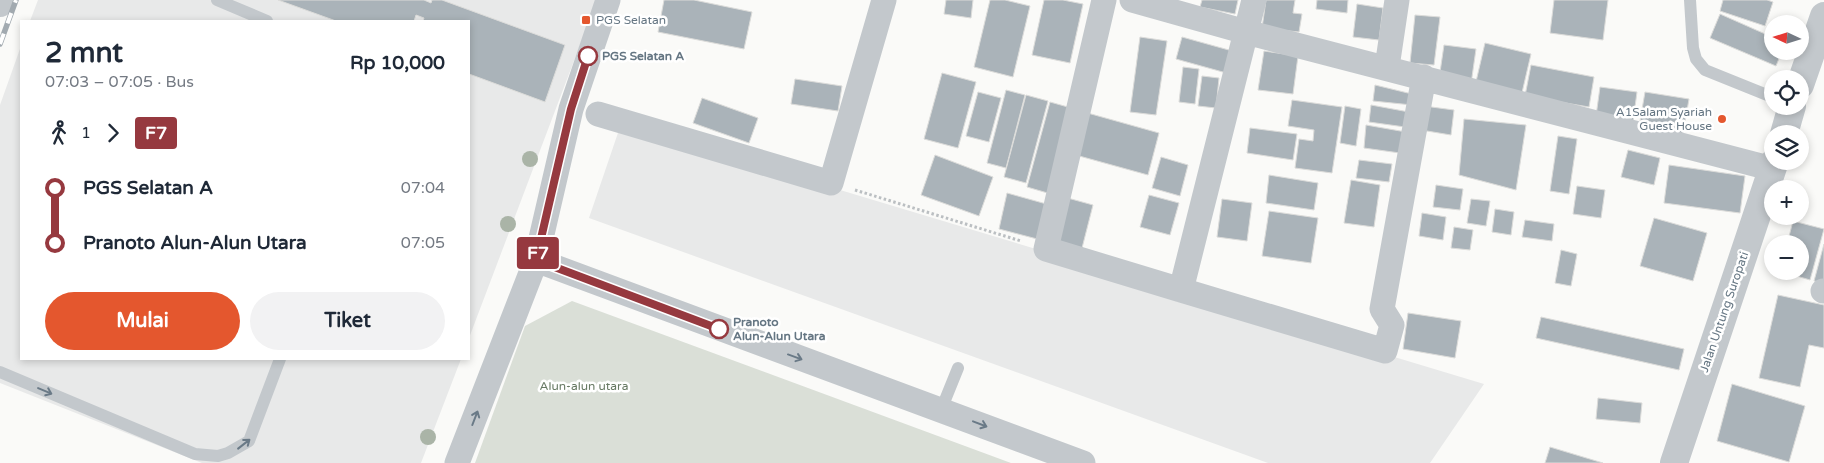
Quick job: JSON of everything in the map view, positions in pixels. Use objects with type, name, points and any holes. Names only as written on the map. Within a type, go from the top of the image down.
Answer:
[{"type":"street","points":[[457,463],[536,260],[571,109],[608,0]]},
{"type":"street","points":[[598,114],[831,183],[884,0]]},
{"type":"street","points":[[1104,0],[1046,249],[1385,350],[1392,325],[1382,309],[1424,77]]},
{"type":"street","points":[[1132,0],[1246,32],[1764,162]]},
{"type":"street","points":[[1181,290],[1254,0]]},
{"type":"street","points":[[1387,67],[1397,0]]},
{"type":"street","points":[[1805,70],[1824,16]]},
{"type":"street","name":"Jalan Untung Suropati","points":[[1674,463],[1772,170]]},
{"type":"street","points":[[536,260],[1083,463]]},
{"type":"lane","points":[[217,0],[265,20]]},
{"type":"lane","points":[[1690,0],[1693,48],[1696,59],[1705,70],[1764,94]]},
{"type":"lane","points":[[0,372],[195,454],[218,456],[228,454],[249,441],[280,360]]},
{"type":"lane","points":[[941,410],[958,368]]},
{"type":"path","points":[[831,183],[1046,249]]},
{"type":"shaded area","points":[[38,0],[597,0],[470,335],[470,20],[30,20]]},
{"type":"shaded area","points":[[20,49],[20,360],[461,360],[421,463],[202,463],[0,383],[0,105]]},
{"type":"shaded area","points":[[621,124],[1484,384],[1430,463],[1268,463],[589,218]]},
{"type":"green space","name":"Alun-alun utara","points":[[572,301],[1011,463],[475,463],[525,326]]},
{"type":"building","points":[[278,0],[424,0],[431,3],[432,0],[442,0],[565,45],[545,102],[470,74],[470,20],[423,20],[424,18],[416,15],[414,20],[333,20]]},
{"type":"building","points":[[664,0],[694,0],[752,12],[744,49],[658,32]]},
{"type":"building","points":[[946,0],[973,0],[971,18],[944,14]]},
{"type":"building","points":[[990,0],[1005,0],[1030,6],[1013,77],[974,67]]},
{"type":"building","points":[[1044,0],[1063,0],[1083,4],[1070,63],[1032,55]]},
{"type":"building","points":[[1202,0],[1238,0],[1235,14],[1200,7]]},
{"type":"building","points":[[1266,0],[1295,0],[1293,13],[1302,14],[1299,32],[1262,28]]},
{"type":"building","points":[[1317,0],[1348,0],[1347,13],[1316,9]]},
{"type":"building","points":[[1554,0],[1608,0],[1603,40],[1550,33]]},
{"type":"building","points":[[1723,0],[1767,0],[1773,2],[1769,15],[1764,15],[1764,26],[1720,11]]},
{"type":"building","points":[[1357,4],[1383,8],[1379,40],[1353,37]]},
{"type":"building","points":[[1720,14],[1764,33],[1764,60],[1778,60],[1776,66],[1710,38]]},
{"type":"building","points":[[1415,15],[1440,17],[1434,65],[1410,63]]},
{"type":"building","points":[[1140,37],[1167,41],[1156,115],[1130,112]]},
{"type":"building","points":[[1182,37],[1236,52],[1230,74],[1176,59]]},
{"type":"building","points":[[1485,43],[1531,54],[1521,97],[1475,86]]},
{"type":"building","points":[[1444,45],[1476,49],[1471,84],[1439,79]]},
{"type":"building","points":[[1264,51],[1298,56],[1293,94],[1258,90]]},
{"type":"building","points":[[1531,65],[1594,77],[1589,107],[1525,96]]},
{"type":"building","points":[[1183,67],[1199,69],[1195,104],[1179,102]]},
{"type":"building","points":[[942,73],[976,82],[958,148],[924,139]]},
{"type":"building","points":[[1202,76],[1219,78],[1216,108],[1198,106]]},
{"type":"building","points":[[795,79],[842,86],[838,111],[791,104]]},
{"type":"building","points":[[1375,85],[1412,94],[1412,105],[1373,101]]},
{"type":"building","points":[[1600,87],[1637,92],[1633,122],[1596,116]]},
{"type":"building","points":[[1006,90],[1025,95],[1006,168],[987,163]]},
{"type":"building","points":[[978,92],[1001,98],[989,142],[966,136]]},
{"type":"building","points":[[1645,92],[1689,99],[1683,134],[1639,127]]},
{"type":"building","points":[[1026,95],[1048,101],[1026,183],[1004,177]]},
{"type":"building","points":[[702,98],[758,118],[749,143],[693,123]]},
{"type":"building","points":[[1292,100],[1342,107],[1332,173],[1295,168],[1299,139],[1313,141],[1314,130],[1288,126]]},
{"type":"building","points":[[1050,102],[1075,109],[1051,194],[1027,187]]},
{"type":"building","points":[[1371,105],[1409,112],[1405,127],[1369,122]]},
{"type":"building","points":[[1345,106],[1361,109],[1356,146],[1340,143]]},
{"type":"building","points":[[1424,106],[1454,110],[1451,135],[1421,130]]},
{"type":"building","points":[[1084,112],[1159,133],[1148,175],[1072,154]]},
{"type":"building","points":[[1464,119],[1526,125],[1516,190],[1459,175]]},
{"type":"building","points":[[1366,125],[1406,132],[1400,153],[1364,148]]},
{"type":"building","points":[[1250,128],[1297,134],[1293,160],[1247,153]]},
{"type":"building","points":[[1558,136],[1577,139],[1569,194],[1550,191]]},
{"type":"building","points":[[1628,150],[1660,158],[1654,185],[1621,177]]},
{"type":"building","points":[[935,155],[993,177],[979,216],[921,195]]},
{"type":"building","points":[[1161,157],[1188,165],[1180,196],[1152,188]]},
{"type":"building","points":[[1359,160],[1392,164],[1389,182],[1356,178]]},
{"type":"building","points":[[1669,165],[1745,176],[1740,213],[1664,203]]},
{"type":"building","points":[[1269,175],[1318,183],[1314,210],[1266,203]]},
{"type":"building","points":[[1351,180],[1380,185],[1374,227],[1344,223]]},
{"type":"building","points":[[1436,185],[1463,189],[1460,210],[1433,207]]},
{"type":"building","points":[[1577,186],[1605,190],[1601,218],[1573,214]]},
{"type":"building","points":[[1007,193],[1050,205],[1041,240],[999,229]]},
{"type":"building","points":[[1149,195],[1179,203],[1170,235],[1140,227]]},
{"type":"building","points":[[1064,197],[1093,205],[1081,252],[1052,245]]},
{"type":"building","points":[[1222,199],[1252,203],[1247,241],[1217,237]]},
{"type":"building","points":[[1471,199],[1490,201],[1486,226],[1467,223]]},
{"type":"building","points":[[1495,209],[1514,212],[1511,235],[1492,232]]},
{"type":"building","points":[[1269,211],[1318,218],[1311,263],[1262,256]]},
{"type":"building","points":[[1422,213],[1446,217],[1443,240],[1419,236]]},
{"type":"building","points":[[1654,218],[1707,233],[1693,281],[1640,266]]},
{"type":"building","points":[[1525,220],[1554,224],[1552,241],[1522,237]]},
{"type":"building","points":[[1792,225],[1808,225],[1824,229],[1810,280],[1809,235],[1789,235]]},
{"type":"building","points":[[1454,227],[1473,230],[1470,250],[1451,248]]},
{"type":"building","points":[[1824,244],[1824,283],[1814,281]]},
{"type":"building","points":[[1561,250],[1577,254],[1571,286],[1555,283]]},
{"type":"building","points":[[1778,295],[1824,305],[1824,348],[1809,345],[1800,387],[1759,378]]},
{"type":"building","points":[[1408,313],[1461,321],[1455,358],[1403,349]]},
{"type":"building","points":[[1541,317],[1684,349],[1679,370],[1536,338]]},
{"type":"building","points":[[1732,384],[1805,406],[1789,462],[1717,441]]},
{"type":"building","points":[[1598,398],[1642,403],[1640,423],[1596,419]]},
{"type":"building","points":[[1550,447],[1603,463],[1545,463]]},
{"type":"railway","points":[[0,44],[16,0]]},
{"type":"bus line","name":"F7","points":[[588,56],[571,109],[536,260],[719,329]]},
{"type":"place","name":"PGS Selatan","points":[[586,20]]},
{"type":"place","name":"PGS Selatan A","points":[[588,56]]},
{"type":"place","name":"A1Salam Syariah Guest House","points":[[1722,119]]},
{"type":"place","name":"Pranoto Alun-Alun Utara","points":[[719,329]]}]
